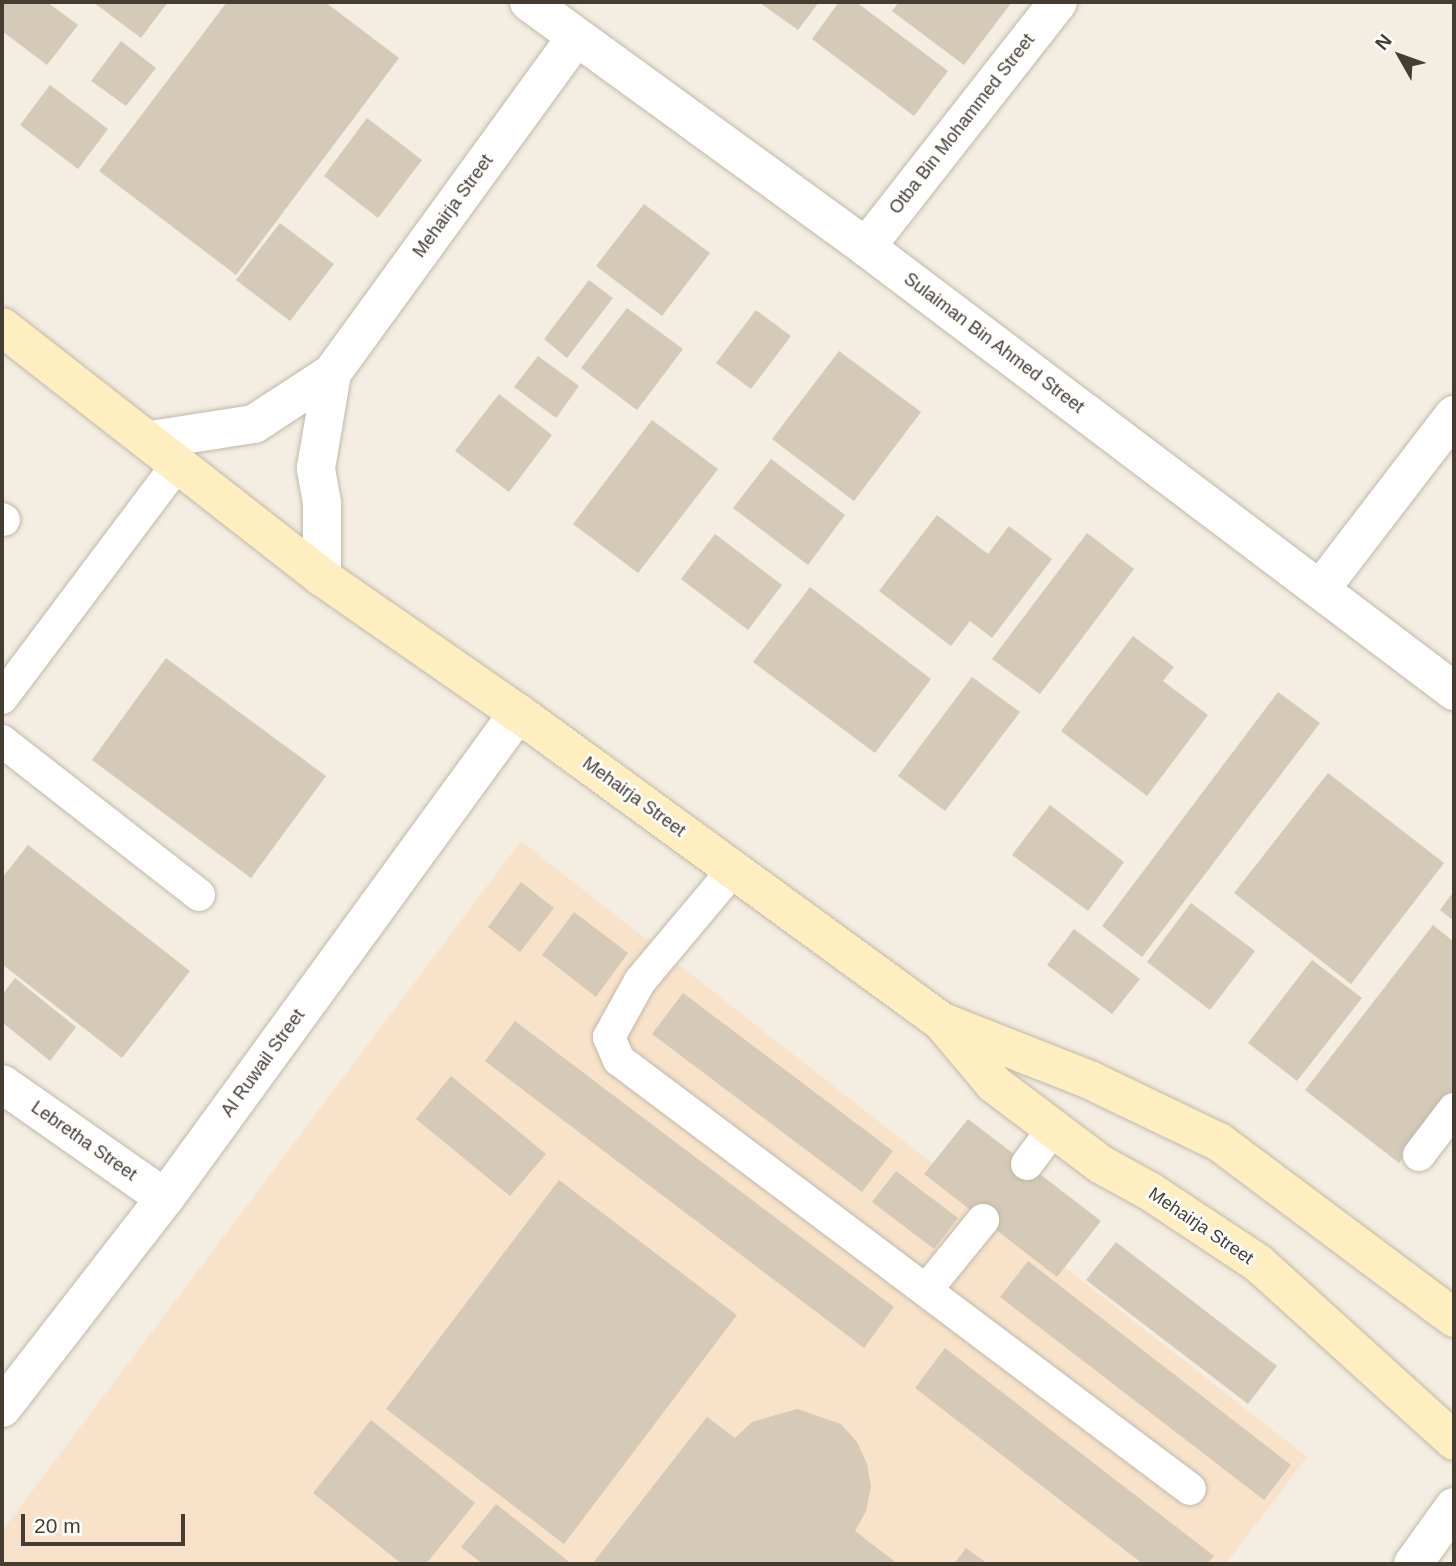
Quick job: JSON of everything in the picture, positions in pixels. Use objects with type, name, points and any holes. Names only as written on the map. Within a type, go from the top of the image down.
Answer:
[{"type":"street","name":"Sulaiman Bin Ahmed Street","points":[[530,2],[575,39],[866,247],[1322,587],[1454,691]]},
{"type":"street","name":"Otba Bin Mohammed Street","points":[[866,247],[1058,2]]},
{"type":"street","name":"Mehairja Street","points":[[165,451],[254,424],[332,373],[575,39]]},
{"type":"street","name":"Mehairja Street","points":[[2,327],[165,451],[322,576],[517,713],[942,1022],[994,1084],[1053,1129],[1100,1164],[1151,1192],[1258,1263],[1454,1441]]},
{"type":"street","name":"Mehairja Street","points":[[322,576],[322,503],[316,468],[332,373]]},
{"type":"street","points":[[1322,587],[1454,415]]},
{"type":"street","name":"Al Ruwail Street","points":[[2,1408],[165,1198],[517,713]]},
{"type":"street","name":"Mehairja Street","points":[[942,1022],[1090,1080],[1219,1142],[1454,1318]]},
{"type":"street","name":"Lebretha Street","points":[[2,1084],[165,1198]]},
{"type":"street","points":[[1413,1564],[1454,1507]]},
{"type":"lane","points":[[2,698],[165,451]]},
{"type":"lane","points":[[2,741],[199,895]]},
{"type":"lane","points":[[734,870],[640,981],[609,1037],[619,1060],[1190,1489]]},
{"type":"lane","points":[[1419,1155],[1454,1109]]},
{"type":"lane","points":[[1027,1164],[1053,1129]]},
{"type":"lane","points":[[927,1289],[983,1220]]},
{"type":"shaded area","points":[[521,841],[1307,1457],[1226,1564],[2,1564],[2,1531]]},
{"type":"building","points":[[2,2],[47,2],[78,25],[47,65],[2,31]]},
{"type":"building","points":[[93,2],[168,2],[141,38]]},
{"type":"building","points":[[227,2],[325,2],[399,58],[236,275],[99,171]]},
{"type":"building","points":[[759,2],[819,2],[798,30]]},
{"type":"building","points":[[839,2],[856,2],[948,71],[914,116],[812,39]]},
{"type":"building","points":[[899,2],[1012,2],[964,65],[892,11]]},
{"type":"building","points":[[121,41],[156,68],[126,106],[91,81]]},
{"type":"building","points":[[50,85],[108,129],[78,169],[20,125]]},
{"type":"building","points":[[367,118],[422,160],[378,218],[324,176]]},
{"type":"building","points":[[644,204],[710,253],[662,316],[596,266]]},
{"type":"building","points":[[280,223],[334,264],[290,321],[236,280]]},
{"type":"building","points":[[589,280],[613,298],[567,358],[544,339]]},
{"type":"building","points":[[627,308],[683,349],[637,410],[581,368]]},
{"type":"building","points":[[756,310],[791,336],[751,389],[716,363]]},
{"type":"building","points":[[839,351],[921,412],[854,501],[772,439]]},
{"type":"building","points":[[538,356],[579,386],[556,418],[514,387]]},
{"type":"building","points":[[499,394],[552,435],[509,492],[455,451]]},
{"type":"building","points":[[652,420],[718,469],[638,573],[573,524]]},
{"type":"building","points":[[771,459],[845,515],[808,565],[733,508]]},
{"type":"building","points":[[937,515],[988,554],[1009,526],[1052,559],[992,638],[970,621],[951,646],[879,591]]},
{"type":"building","points":[[1087,533],[1134,569],[1040,694],[992,659]]},
{"type":"building","points":[[715,534],[782,585],[748,630],[681,579]]},
{"type":"building","points":[[810,587],[931,679],[875,753],[753,662]]},
{"type":"building","points":[[1133,636],[1174,667],[1163,681],[1208,715],[1147,796],[1061,731]]},
{"type":"building","points":[[166,658],[326,776],[251,878],[92,760]]},
{"type":"building","points":[[972,677],[1020,712],[945,811],[898,776]]},
{"type":"building","points":[[1278,692],[1320,723],[1142,957],[1102,926]]},
{"type":"building","points":[[1328,773],[1444,863],[1351,984],[1234,893]]},
{"type":"building","points":[[1050,805],[1124,862],[1088,911],[1012,855]]},
{"type":"building","points":[[28,845],[190,971],[122,1058],[2,964],[2,878]]},
{"type":"building","points":[[521,882],[554,908],[520,952],[488,927]]},
{"type":"building","points":[[1454,891],[1454,921],[1440,910]]},
{"type":"building","points":[[1191,903],[1255,951],[1210,1010],[1147,962]]},
{"type":"building","points":[[574,912],[628,953],[596,997],[542,955]]},
{"type":"building","points":[[1433,925],[1454,942],[1454,1092],[1399,1163],[1305,1090]]},
{"type":"building","points":[[1074,929],[1140,979],[1112,1014],[1047,965]]},
{"type":"building","points":[[1312,960],[1362,998],[1297,1081],[1248,1043]]},
{"type":"building","points":[[15,978],[76,1027],[50,1061],[2,1022],[2,995]]},
{"type":"building","points":[[683,993],[893,1151],[862,1192],[652,1034]]},
{"type":"building","points":[[515,1021],[894,1307],[864,1348],[485,1061]]},
{"type":"building","points":[[451,1076],[546,1154],[510,1196],[416,1119]]},
{"type":"building","points":[[968,1119],[1101,1221],[1057,1277],[924,1174]]},
{"type":"building","points":[[896,1171],[958,1218],[934,1249],[872,1202]]},
{"type":"building","points":[[559,1180],[737,1315],[564,1544],[386,1409]]},
{"type":"building","points":[[1116,1242],[1277,1366],[1248,1404],[1086,1280]]},
{"type":"building","points":[[1028,1261],[1291,1465],[1264,1500],[1000,1297]]},
{"type":"building","points":[[945,1348],[1214,1556],[1207,1564],[1143,1564],[915,1388]]},
{"type":"building","points":[[797,1409],[841,1424],[857,1442],[867,1464],[871,1487],[866,1511],[855,1531],[898,1564],[592,1564],[707,1417],[735,1438],[752,1422]]},
{"type":"building","points":[[371,1420],[475,1503],[426,1564],[402,1564],[313,1493]]},
{"type":"building","points":[[496,1504],[572,1564],[483,1564],[461,1547]]},
{"type":"building","points":[[966,1548],[988,1564],[954,1564]]}]
